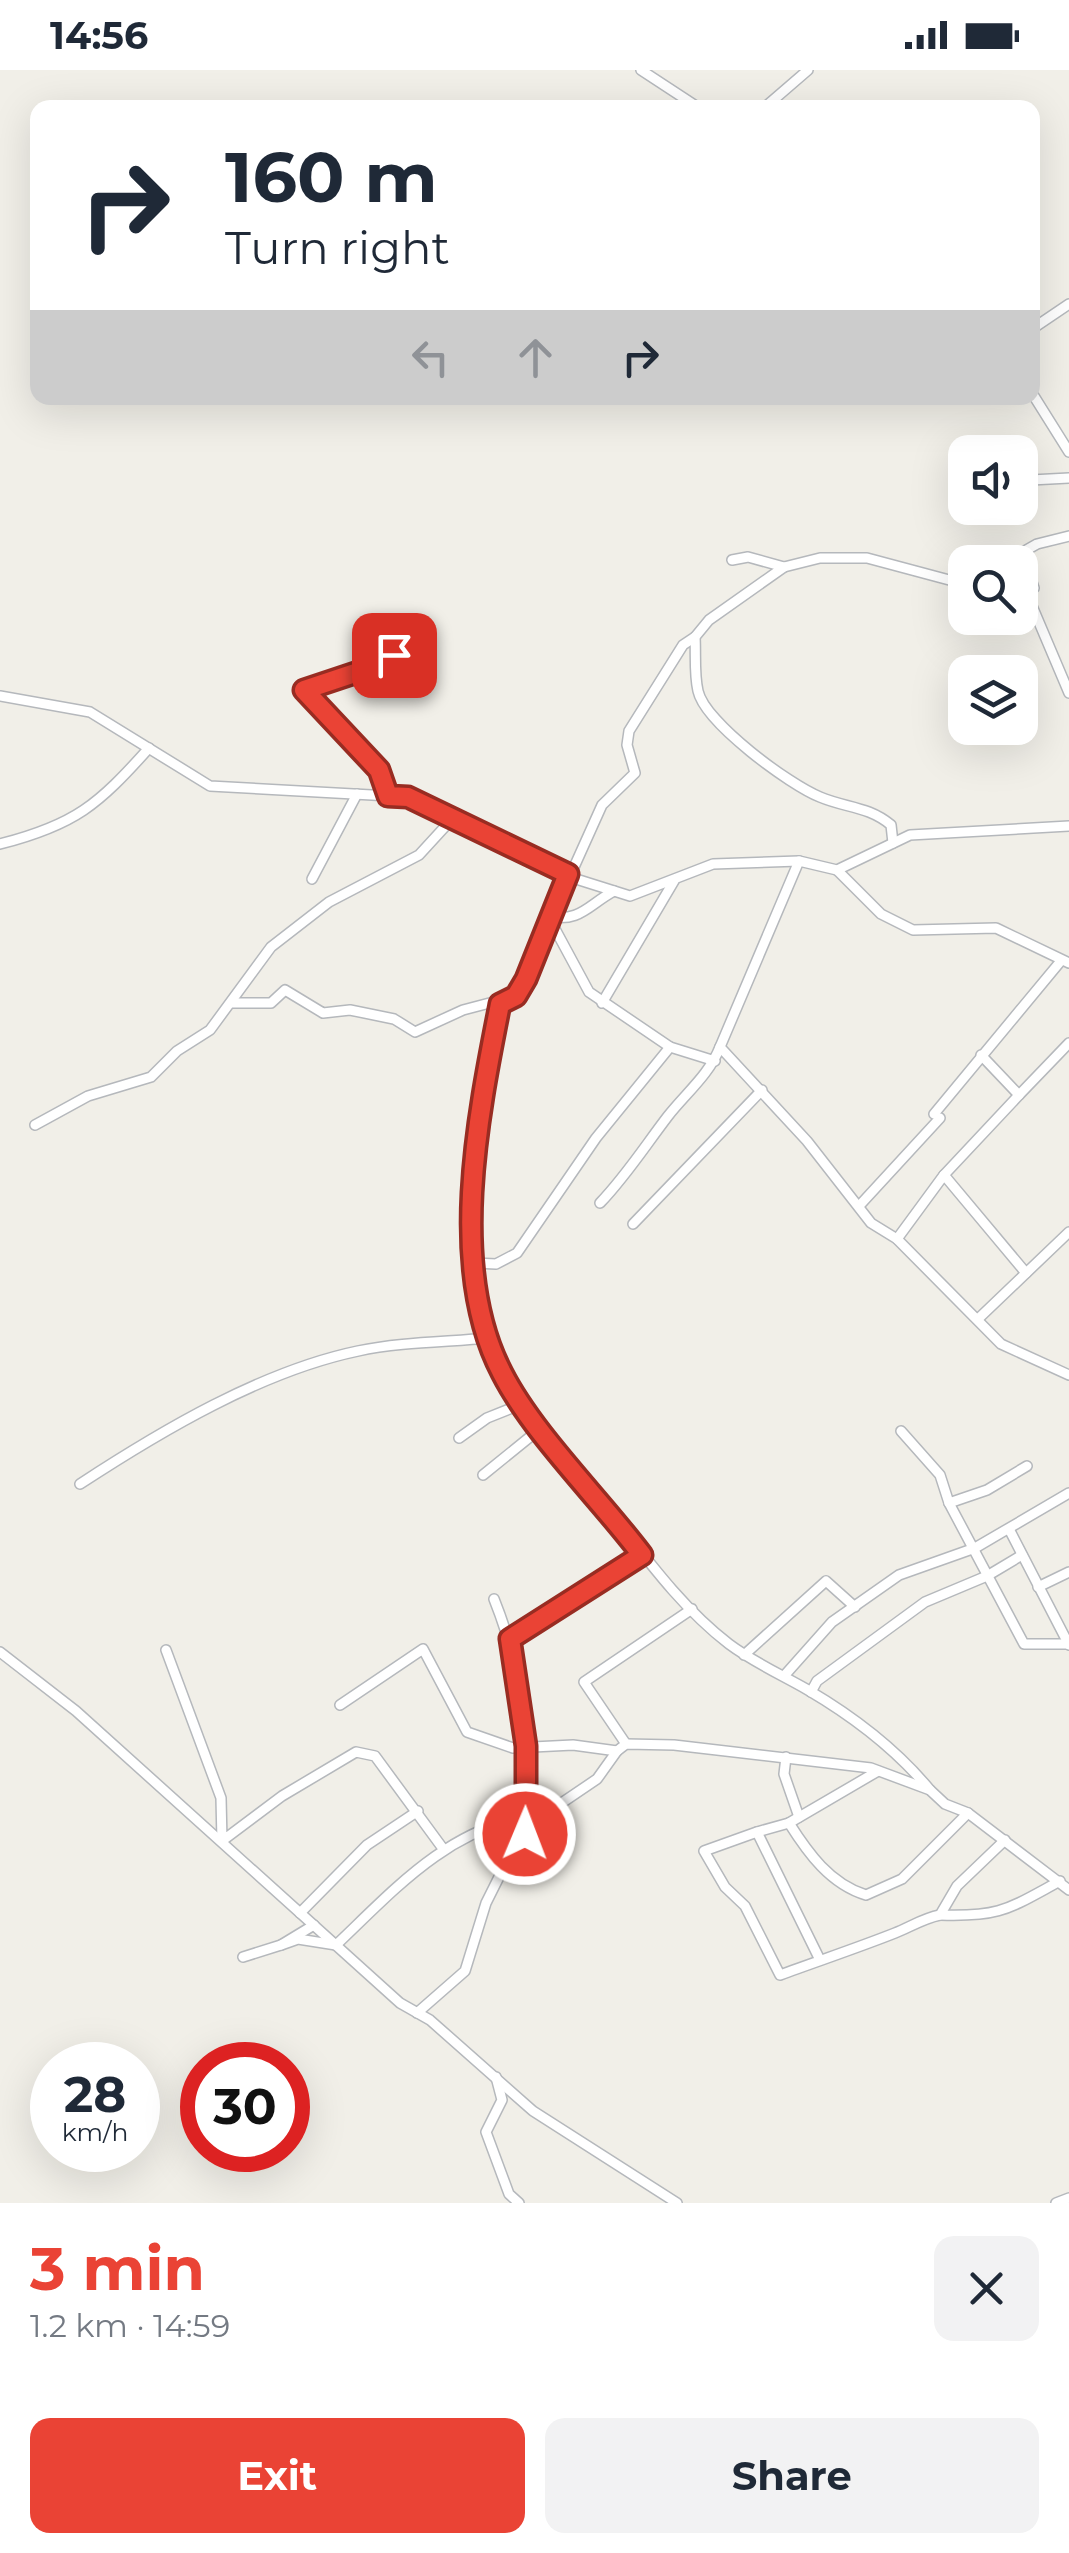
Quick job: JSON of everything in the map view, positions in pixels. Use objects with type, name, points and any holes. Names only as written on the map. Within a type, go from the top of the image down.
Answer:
[{"type":"street","points":[[641,70],[687,100]]},
{"type":"street","points":[[773,100],[808,70]]},
{"type":"street","points":[[1040,323],[1069,304]]},
{"type":"street","points":[[1040,405],[1069,452]]},
{"type":"street","points":[[1038,480],[1069,478]]},
{"type":"street","points":[[1038,547],[1069,536]]},
{"type":"street","points":[[732,560],[748,556],[784,568]]},
{"type":"street","points":[[233,1003],[270,1004],[285,990],[322,1013],[350,1010],[394,1018],[416,1032],[463,1010],[500,1004],[516,996],[548,916],[602,805],[635,773],[627,745],[629,730],[683,644],[709,620],[784,568],[820,558],[867,558],[948,580]]},
{"type":"street","points":[[1038,620],[1069,693]]},
{"type":"street","points":[[695,636],[698,695],[731,734],[789,784],[826,800],[874,811],[890,826],[893,844]]},
{"type":"street","points":[[388,796],[379,770],[304,690],[373,667],[415,642]]},
{"type":"street","points":[[3,699],[90,712],[210,786],[408,797],[568,874],[630,896],[714,864],[799,861],[836,870],[880,914],[913,930],[996,928],[1064,963],[981,1055],[937,1116],[859,1206]]},
{"type":"street","points":[[0,844],[52,830],[103,799],[149,748]]},
{"type":"street","points":[[312,879],[357,794]]},
{"type":"street","points":[[34,1125],[88,1096],[151,1077],[177,1051],[210,1030],[271,947],[329,902],[419,855],[452,819]]},
{"type":"street","points":[[836,870],[910,835],[1069,826]]},
{"type":"street","points":[[600,1204],[715,1061],[799,861]]},
{"type":"street","points":[[602,1003],[675,878]]},
{"type":"street","points":[[548,916],[565,920],[582,915],[614,890]]},
{"type":"street","points":[[548,916],[590,992],[602,1003],[670,1046],[715,1061]]},
{"type":"street","points":[[500,1004],[475,1128],[475,1264],[489,1338],[502,1373],[522,1404],[642,1555],[692,1609],[744,1655],[811,1692],[898,1750],[945,1804],[968,1813],[1069,1890]]},
{"type":"street","points":[[897,1239],[944,1175],[1069,1043]]},
{"type":"street","points":[[475,1264],[496,1264],[518,1253],[596,1138],[670,1046]]},
{"type":"street","points":[[720,1047],[762,1090],[871,1222],[897,1239],[1001,1344],[1069,1375]]},
{"type":"street","points":[[981,1055],[1018,1095]]},
{"type":"street","points":[[633,1224],[762,1090]]},
{"type":"street","points":[[944,1175],[1026,1273]]},
{"type":"street","points":[[978,1318],[1069,1232]]},
{"type":"street","points":[[80,1484],[158,1433],[326,1359],[361,1350],[489,1338]]},
{"type":"street","points":[[459,1438],[487,1418],[522,1404]]},
{"type":"street","points":[[482,1474],[541,1428]]},
{"type":"street","points":[[900,1431],[940,1475],[949,1503],[1024,1644],[1068,1644],[1009,1528]]},
{"type":"street","points":[[949,1503],[987,1490],[1027,1466]]},
{"type":"street","points":[[784,1676],[832,1622],[899,1575],[975,1548],[1069,1493]]},
{"type":"street","points":[[510,1639],[642,1555]]},
{"type":"street","points":[[811,1692],[816,1681],[925,1602],[987,1576],[1022,1555]]},
{"type":"street","points":[[1038,1588],[1069,1572]]},
{"type":"street","points":[[744,1655],[826,1581],[854,1607]]},
{"type":"street","points":[[494,1598],[510,1639],[526,1746],[526,1788],[534,1818]]},
{"type":"street","points":[[622,1747],[584,1682],[692,1609]]},
{"type":"street","points":[[340,1705],[423,1649],[464,1730],[510,1747],[573,1744],[786,1757],[878,1771],[930,1790]]},
{"type":"street","points":[[166,1650],[221,1798],[222,1841]]},
{"type":"street","points":[[0,1652],[76,1711],[400,2003],[495,2074],[533,2110],[678,2203]]},
{"type":"street","points":[[417,2013],[465,1971],[494,1887],[534,1818],[597,1779],[622,1747]]},
{"type":"street","points":[[222,1841],[282,1796],[356,1752],[375,1756],[444,1850]]},
{"type":"street","points":[[786,1757],[784,1774],[794,1820],[812,1858],[851,1890],[866,1895],[902,1879],[968,1813]]},
{"type":"street","points":[[878,1771],[794,1820],[704,1851],[726,1887],[745,1906],[780,1975],[940,1915],[993,1916],[1060,1881]]},
{"type":"street","points":[[300,1913],[367,1845],[418,1811]]},
{"type":"street","points":[[336,1945],[415,1871],[444,1850],[489,1824],[534,1818]]},
{"type":"street","points":[[758,1832],[820,1960]]},
{"type":"street","points":[[940,1915],[958,1886],[1005,1840]]},
{"type":"street","points":[[282,1945],[314,1925]]},
{"type":"street","points":[[242,1956],[298,1938],[336,1945]]},
{"type":"street","points":[[495,2074],[502,2100],[486,2132],[510,2194],[519,2203]]},
{"type":"street","points":[[1056,2203],[1069,2198]]},
{"type":"route","points":[[394,655],[373,667],[304,690],[306,695],[379,770],[388,796],[408,797],[568,874],[536,945],[526,979],[516,996],[500,1004],[475,1128],[474,1256],[483,1321],[502,1373],[532,1418],[642,1555],[510,1639],[526,1746],[526,1788],[535,1822],[525,1834]]}]
